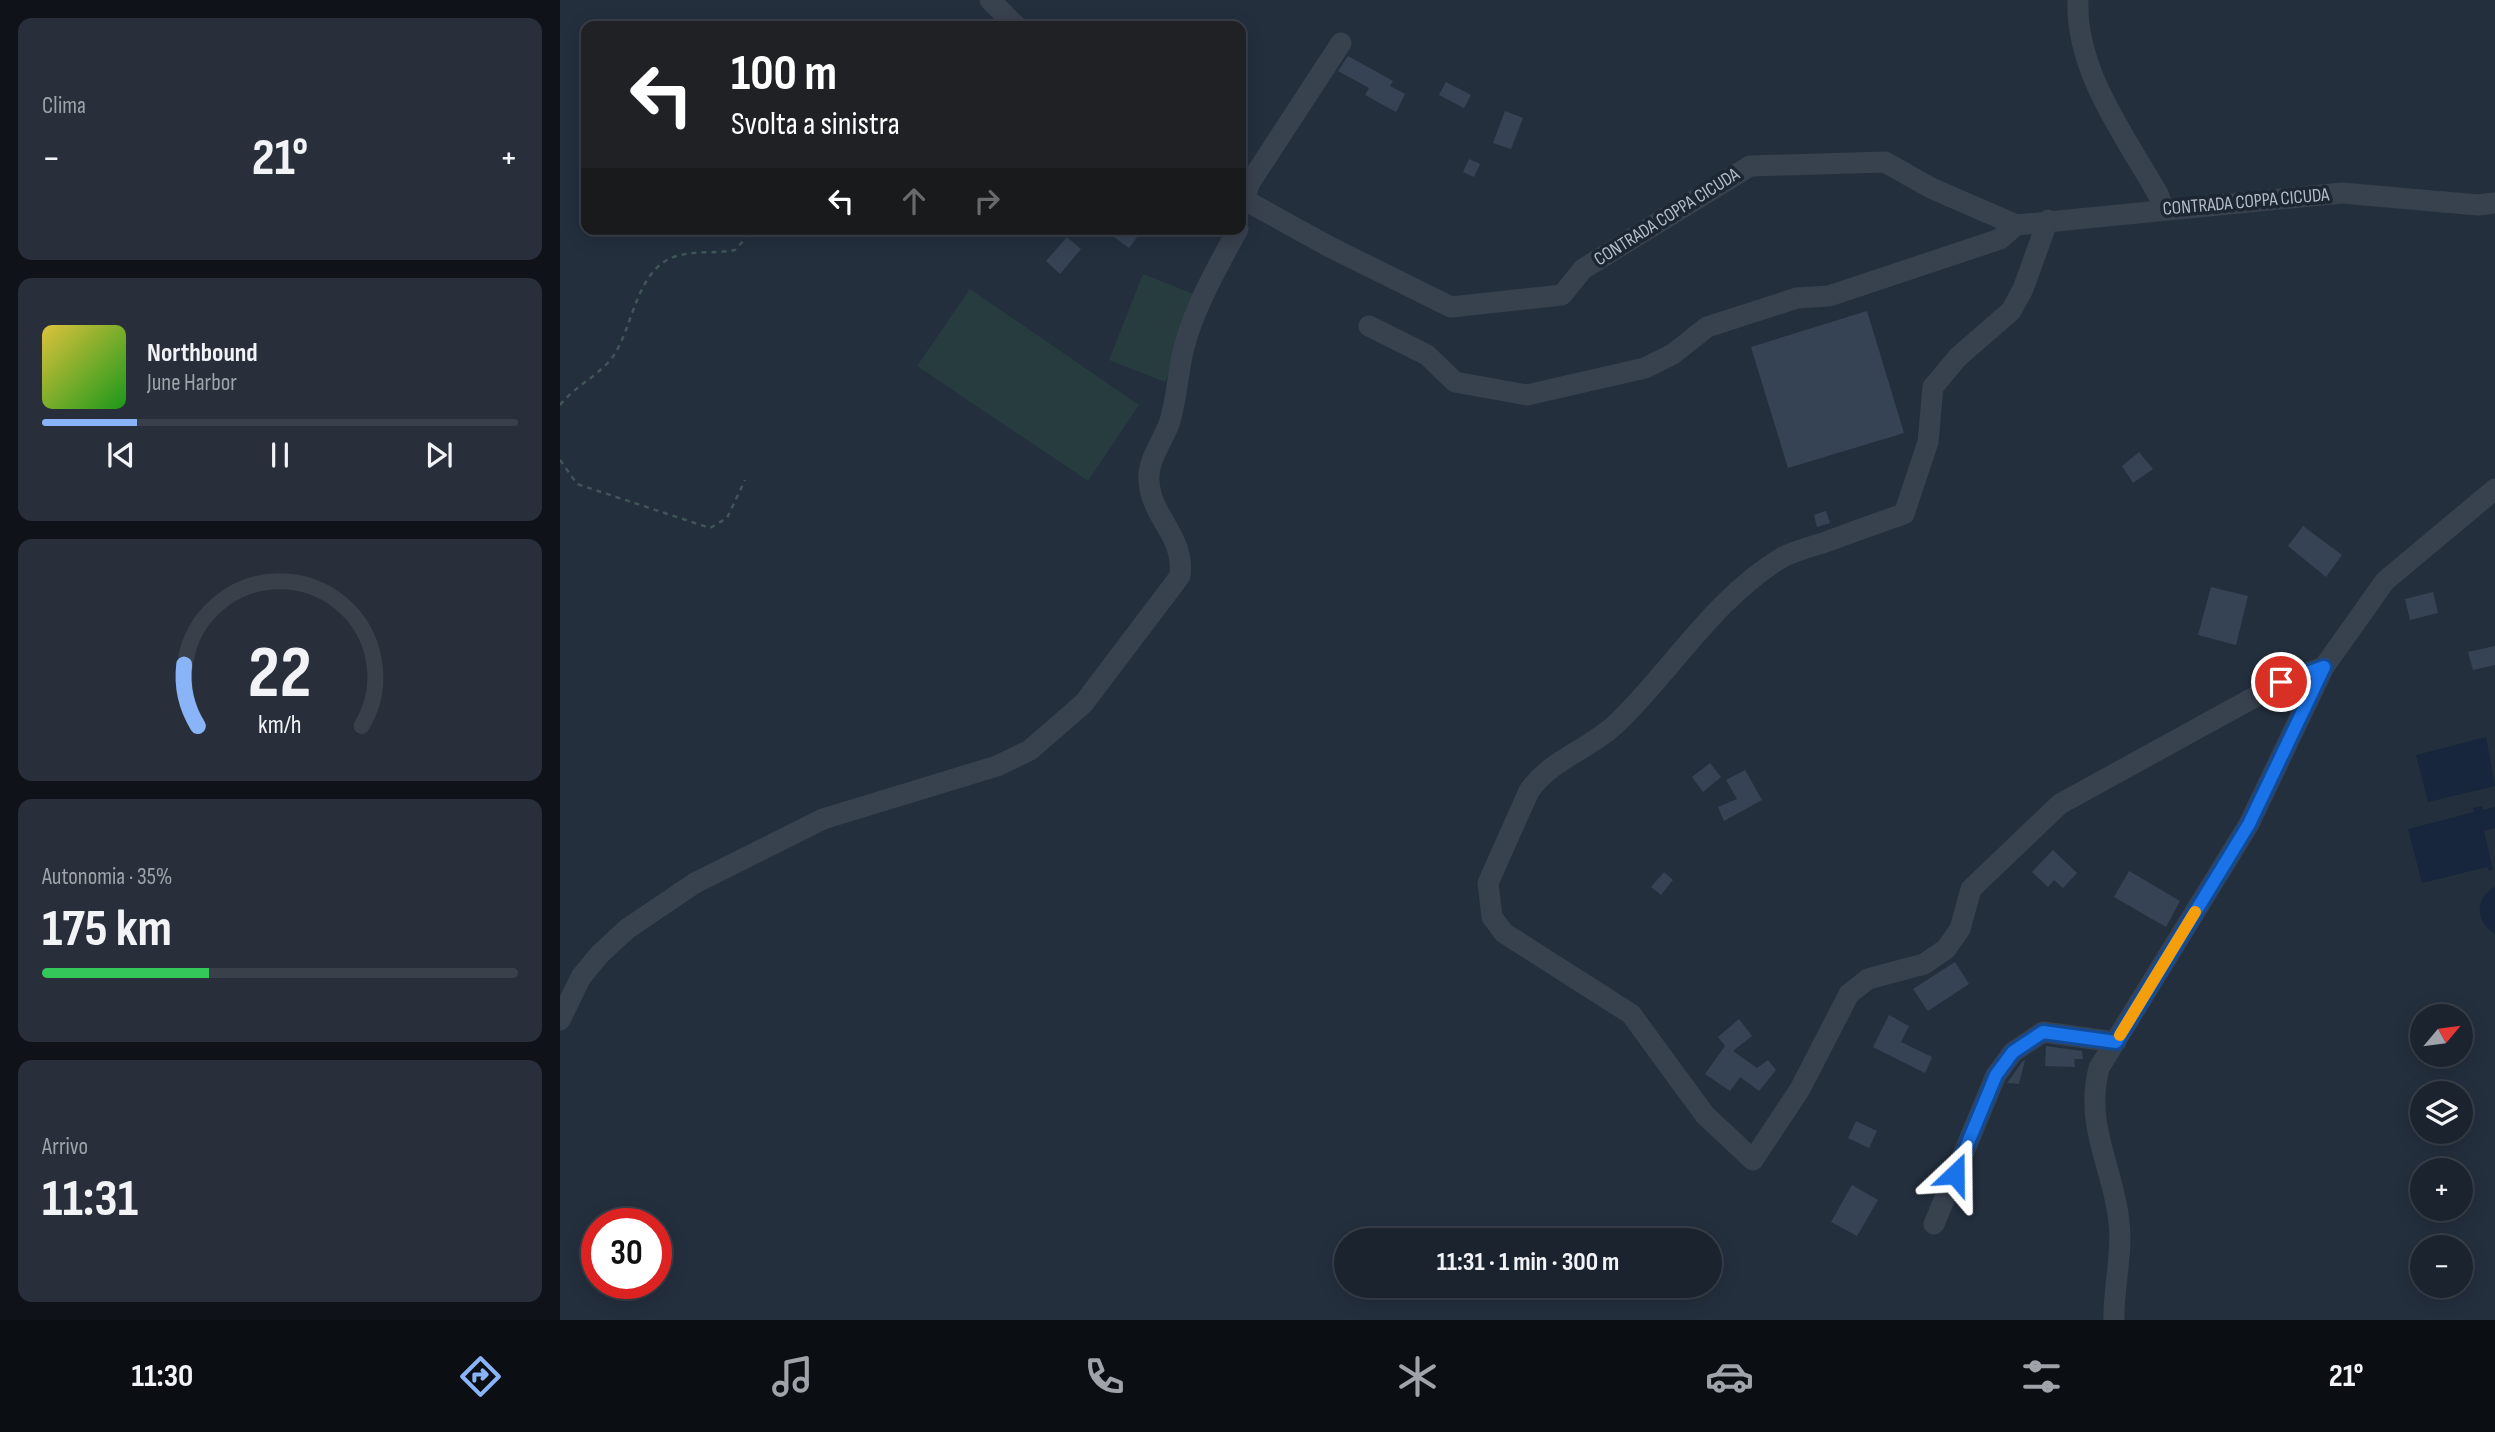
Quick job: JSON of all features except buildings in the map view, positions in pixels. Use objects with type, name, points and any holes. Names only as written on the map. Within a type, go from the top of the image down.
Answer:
[{"type":"street","points":[[990,0],[1011,21]]},
{"type":"street","points":[[2078,0],[2078,25],[2090,66],[2105,101],[2159,196],[2163,209]]},
{"type":"street","points":[[1246,200],[1249,184],[1341,43]]},
{"type":"street","name":"CONTRADA COPPA CICUDA","points":[[1246,200],[1328,246],[1451,307],[1562,295],[1583,269],[1750,166],[1885,162],[1931,188],[2015,225],[2342,192],[2489,207]]},
{"type":"street","points":[[2048,220],[2023,289],[2011,311],[1958,357],[1933,387],[1928,442],[1904,513],[1784,556],[1756,577],[1674,658],[1618,722],[1594,744],[1559,761],[1538,777],[1488,883],[1492,917],[1504,933],[1631,1014],[1705,1115],[1753,1160],[1800,1089],[1849,994],[1868,979],[1924,964],[1946,949],[1960,929],[1971,890],[2060,804],[2281,682],[2324,667]]},
{"type":"street","points":[[1369,327],[1427,355],[1455,382],[1527,395],[1644,368],[1673,354],[1707,327],[1797,298],[1829,296],[2000,239],[2015,225]]},
{"type":"street","points":[[560,1020],[582,977],[599,954],[627,929],[695,883],[823,819],[997,766],[1030,750],[1084,703],[1180,576],[1182,560],[1178,544],[1149,490],[1148,476],[1170,421],[1185,344],[1216,270],[1235,235]]},
{"type":"street","points":[[2114,1320],[2120,1227],[2117,1206],[2103,1163],[2094,1089],[2099,1068],[2249,824],[2324,667],[2385,581],[2495,489]]},
{"type":"street","points":[[1934,1224],[1996,1075],[2013,1052],[2043,1032],[2116,1042]]},
{"type":"path","points":[[560,405],[611,359],[641,294],[657,268],[670,258],[735,250],[745,235]]},
{"type":"path","points":[[560,460],[577,484],[710,528],[727,518],[745,480]]},
{"type":"green space","points":[[1143,274],[1199,296],[1165,382],[1109,360]]},
{"type":"green space","points":[[970,289],[1139,405],[1088,481],[917,366]]},
{"type":"water","points":[[2486,737],[2495,786],[2428,802],[2416,755]]},
{"type":"water","points":[[2482,806],[2483,810],[2495,807],[2495,828],[2484,831],[2493,870],[2489,871],[2487,867],[2422,883],[2408,829],[2474,812],[2473,808]]},
{"type":"water","points":[[2495,887],[2495,934],[2484,923],[2480,903],[2488,891]]},
{"type":"slow traffic","points":[[2120,1035],[2195,912]]},
{"type":"route","points":[[1955,1174],[1996,1075],[2013,1052],[2043,1032],[2116,1042],[2249,824],[2324,667],[2281,682]]}]
